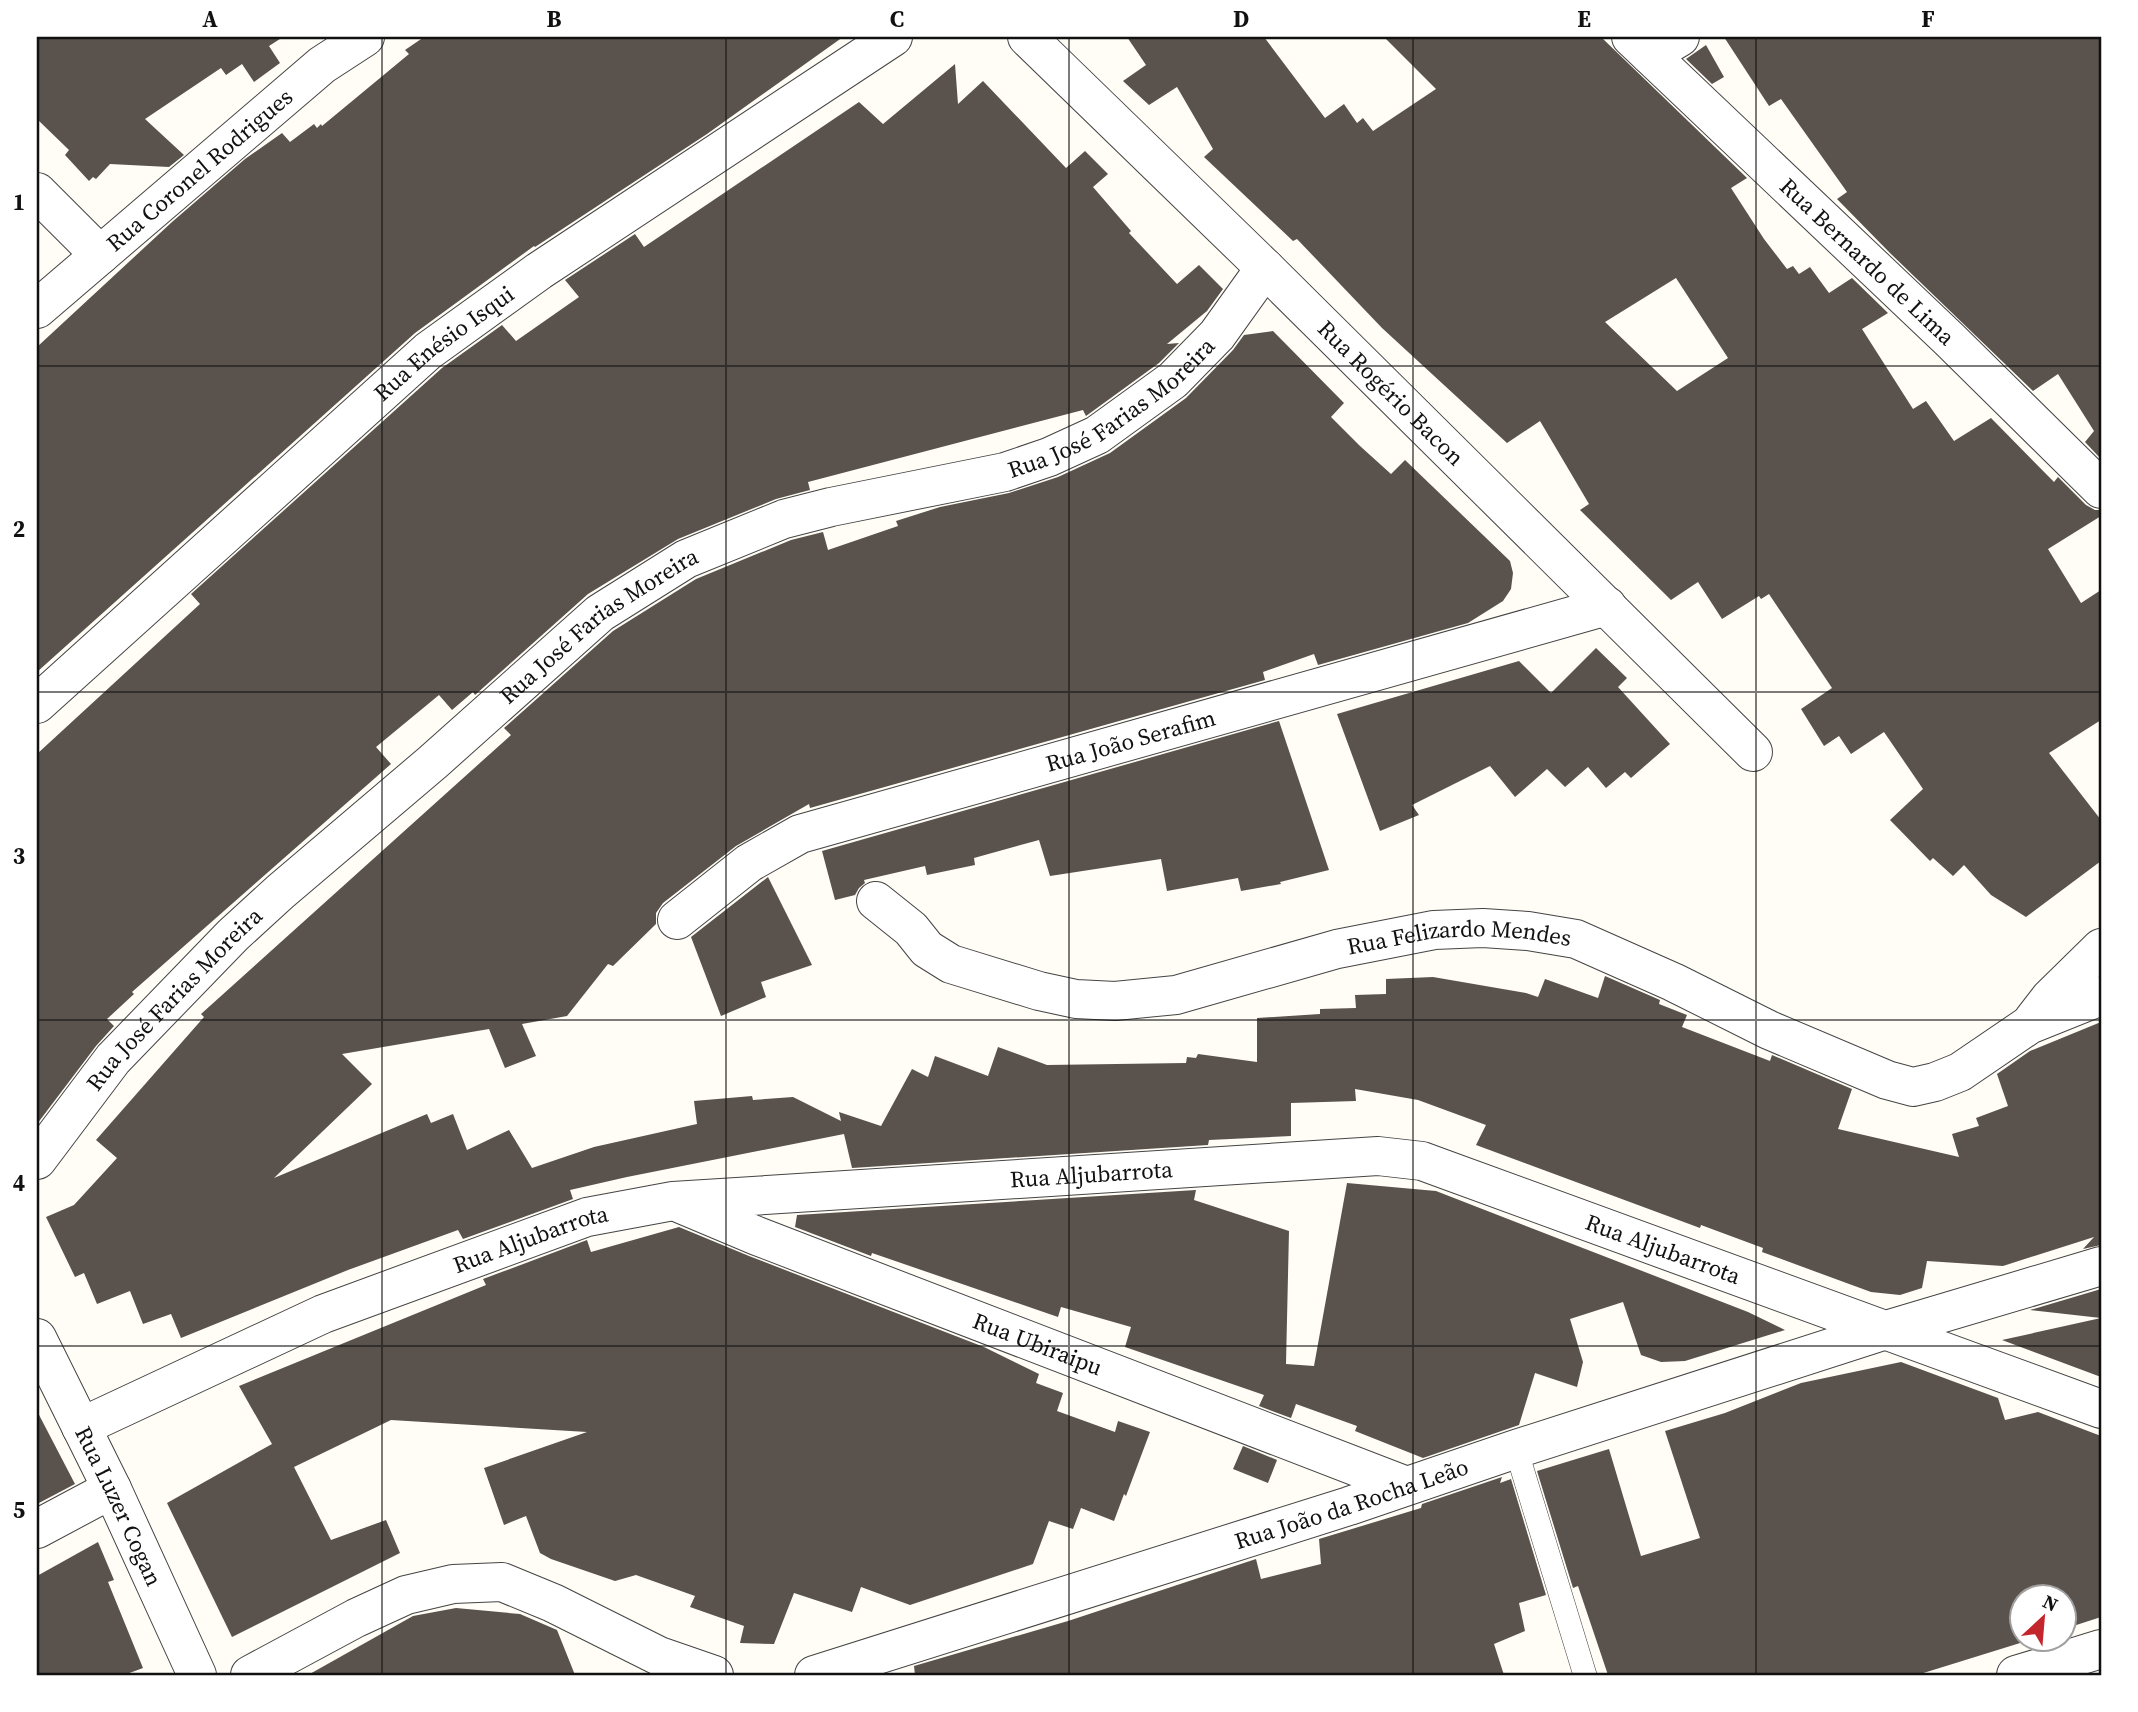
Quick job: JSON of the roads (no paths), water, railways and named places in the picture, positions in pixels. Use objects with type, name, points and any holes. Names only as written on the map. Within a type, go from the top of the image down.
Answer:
[{"type":"street","name":"Rua Coronel Rodrigues","points":[[37,309],[322,65],[365,37]]},
{"type":"street","name":"Rua Enésio Isqui","points":[[37,704],[428,351],[538,271],[892,37]]},
{"type":"street","name":"Rua Rogério Bacon","points":[[1027,37],[1265,268],[1753,752]]},
{"type":"street","name":"Rua Bernardo de Lima","points":[[1654,43],[2101,489]]},
{"type":"street","points":[[37,192],[100,255]]},
{"type":"street","name":"Rua José Farias Moreira","points":[[37,1160],[113,1059],[233,935],[600,613],[686,559],[784,519],[1004,472],[1049,457],[1097,435],[1173,380],[1217,335],[1265,268]]},
{"type":"street","name":"Rua João Serafim","points":[[677,920],[749,863],[800,834],[1607,607]]},
{"type":"street","name":"Rua Felizardo Mendes","points":[[876,901],[911,929],[927,949],[951,964],[1039,991],[1076,999],[1115,1001],[1176,995],[1337,949],[1434,930],[1483,928],[1528,931],[1576,939],[1673,982],[1769,1030],[1887,1080],[1913,1087],[1959,1072],[2028,1025],[2101,996]]},
{"type":"street","name":"Rua Felizardo Mendes","points":[[2028,1025],[2050,998],[2101,948]]},
{"type":"street","name":"Rua Aljubarrota","points":[[81,1427],[323,1314],[587,1217],[673,1201],[1378,1156],[1398,1157],[1441,1168],[2101,1409]]},
{"type":"street","name":"Rua Ubiraipu","points":[[673,1201],[757,1236],[1404,1485]]},
{"type":"street","name":"Rua João da Rocha Leão","points":[[814,1675],[1349,1506],[1516,1448],[1886,1330],[2101,1266]]},
{"type":"street","name":"Rua Luzer Cogan","points":[[37,1338],[112,1489],[197,1675]]},
{"type":"street","points":[[37,1529],[112,1489]]},
{"type":"street","points":[[250,1675],[356,1618],[406,1595],[453,1584],[502,1582],[553,1603],[659,1656],[714,1675]]},
{"type":"street","points":[[2016,1675],[2101,1649]]},
{"type":"lane","points":[[1516,1448],[1585,1675]]}]
